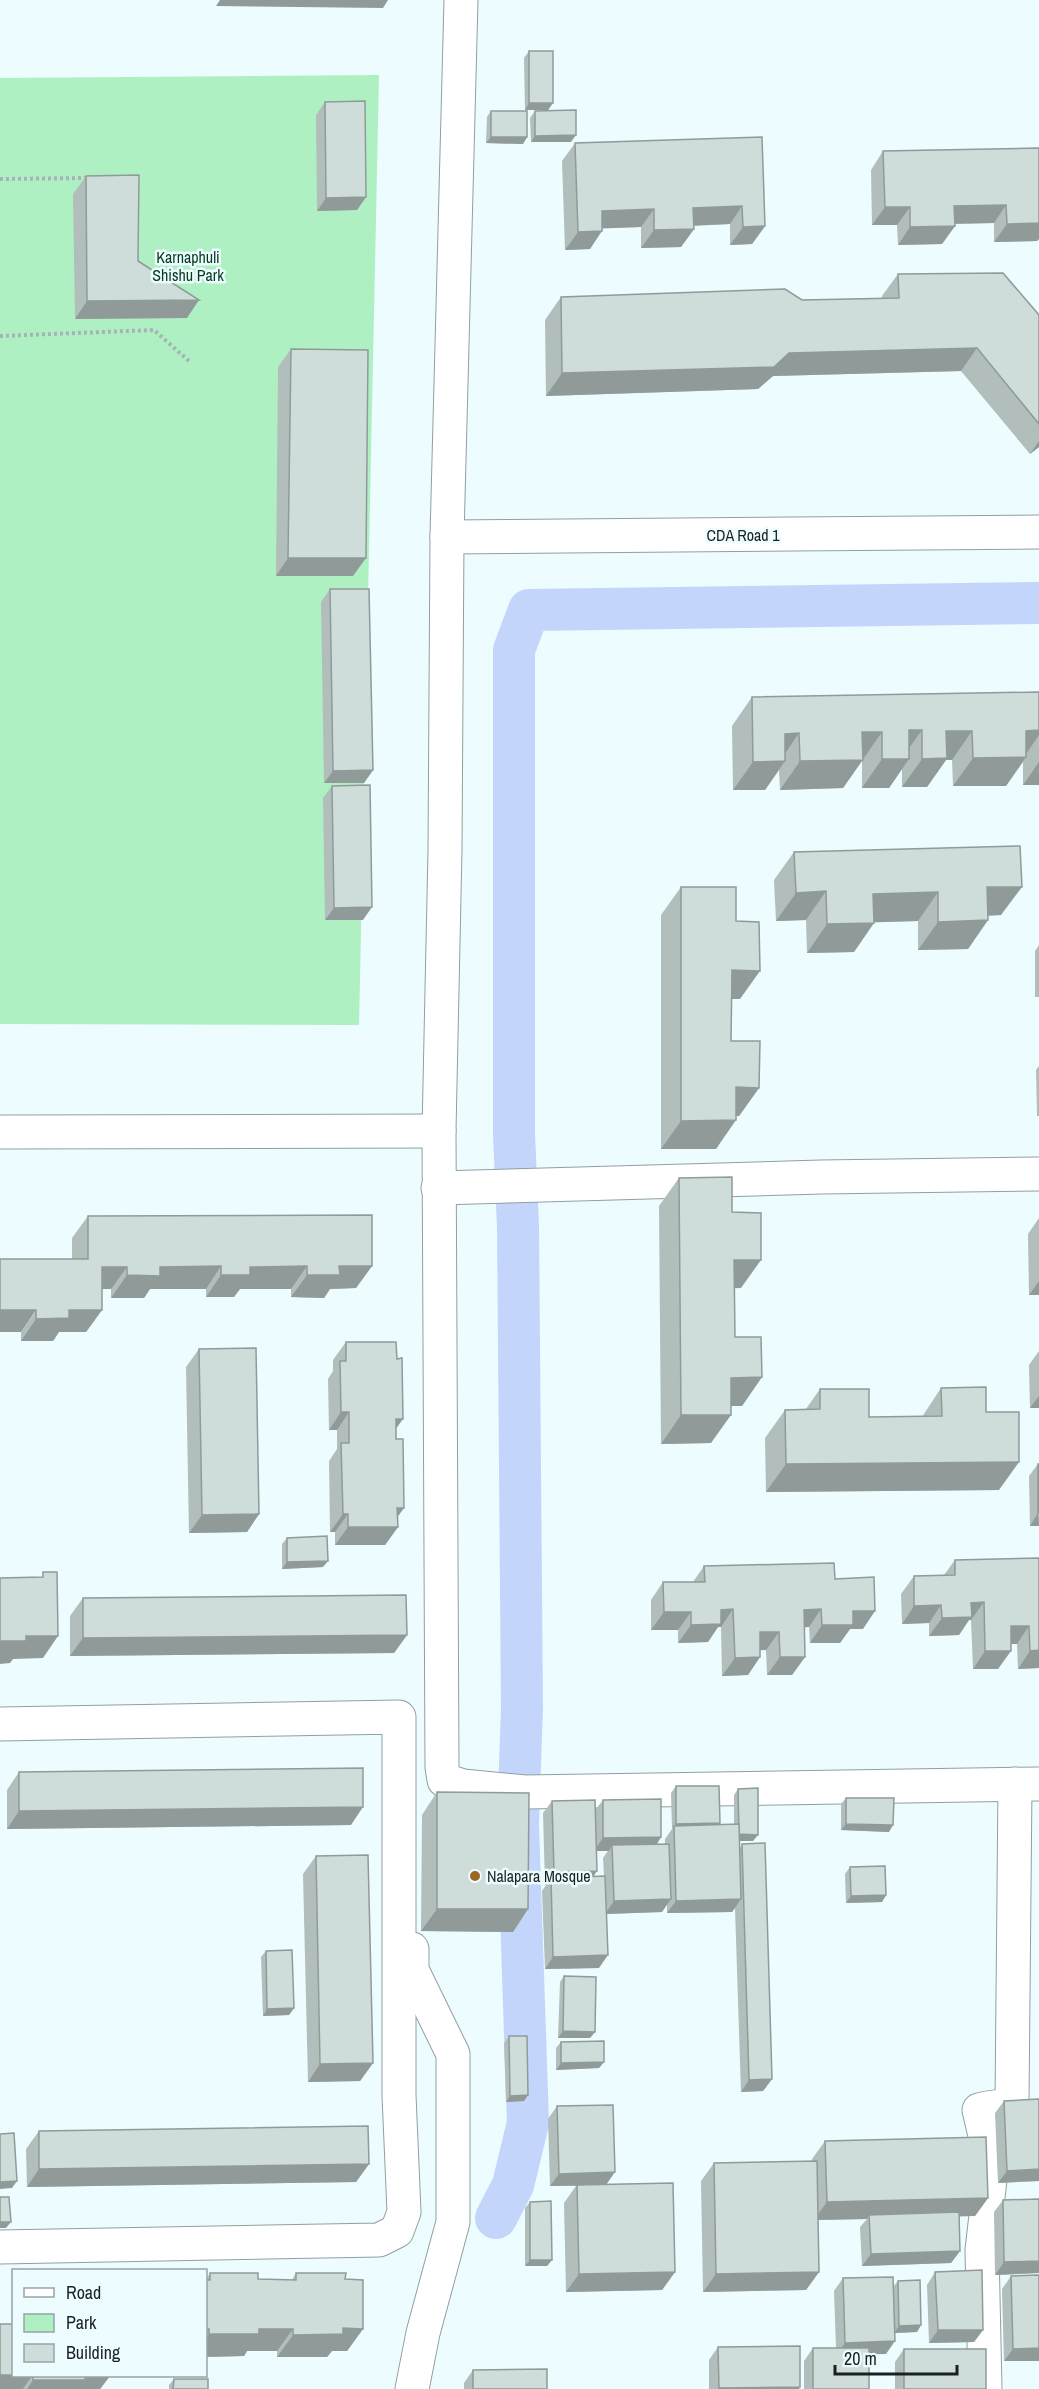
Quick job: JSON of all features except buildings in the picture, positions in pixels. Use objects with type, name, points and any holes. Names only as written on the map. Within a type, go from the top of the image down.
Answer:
[{"type":"street","points":[[453,1783],[441,1756],[439,1131],[445,862],[447,537],[461,0]]},
{"type":"street","name":"CDA Road 1","points":[[447,537],[1039,532]]},
{"type":"street","points":[[0,1132],[439,1131]]},
{"type":"street","points":[[440,1188],[1039,1174]]},
{"type":"street","points":[[0,1724],[399,1717],[399,2095],[404,2212],[397,2231],[379,2240],[0,2247]]},
{"type":"street","points":[[412,2389],[423,2333],[453,2222],[453,2054],[412,1970],[413,1803],[453,1783],[525,1792],[1027,1784],[1012,2103],[979,2110],[987,2144],[990,2180],[982,2250],[985,2389]]},
{"type":"path","points":[[0,179],[91,178]]},
{"type":"path","points":[[0,336],[154,330],[189,361]]},
{"type":"green space","name":"Karnaphuli Shishu Park","points":[[379,75],[359,1025],[0,1024],[0,78]]},
{"type":"waterway","points":[[496,2218],[513,2185],[528,2123],[518,1825],[522,1707],[518,1227],[514,1134],[514,650],[529,610],[1039,603]]},
{"type":"place","name":"Nalapara Mosque","points":[[475,1876]]}]
